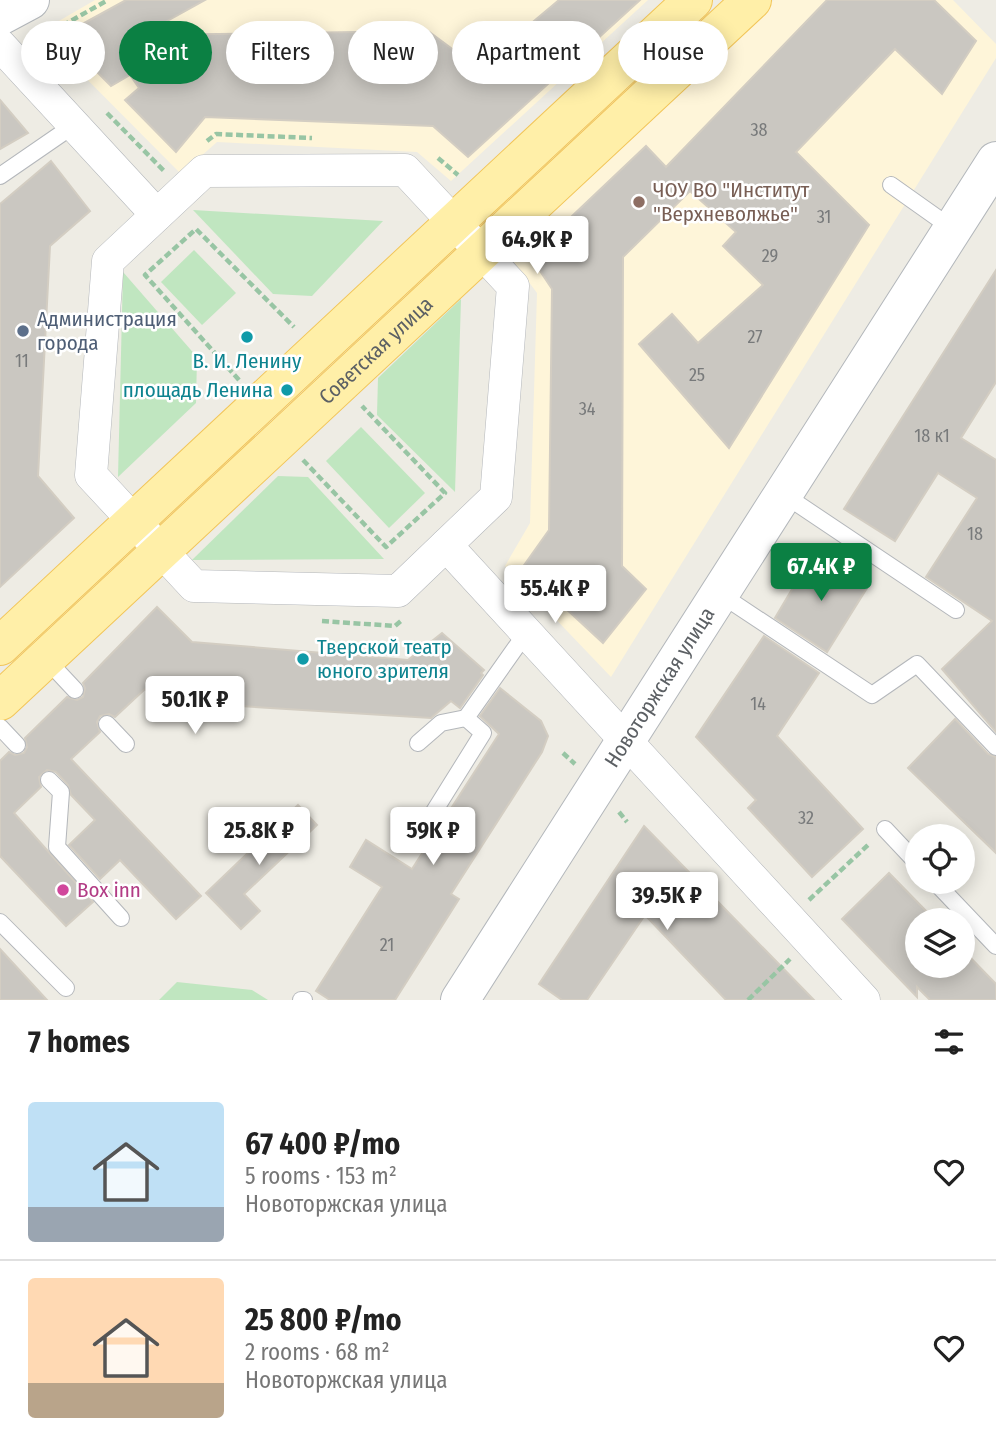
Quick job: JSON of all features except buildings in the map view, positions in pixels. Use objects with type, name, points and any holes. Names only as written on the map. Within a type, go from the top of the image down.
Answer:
[{"type":"main road","points":[[0,16],[30,0]]},
{"type":"main road","name":"Советская улица","points":[[0,646],[693,0]]},
{"type":"main road","name":"Советская улица","points":[[0,701],[752,0]]},
{"type":"main road","name":"Новоторжская улица","points":[[460,1000],[996,161]]},
{"type":"street","points":[[6,51],[157,215]]},
{"type":"street","points":[[405,170],[454,223],[513,286],[496,497],[397,591],[194,586],[91,475],[108,261],[204,171],[405,170]]},
{"type":"street","points":[[446,545],[864,1000]]},
{"type":"lane","points":[[0,176],[74,125]]},
{"type":"lane","points":[[891,185],[953,229]]},
{"type":"lane","points":[[783,494],[956,610]]},
{"type":"lane","points":[[720,594],[872,695],[917,664],[996,747]]},
{"type":"lane","points":[[418,743],[441,723],[466,718],[526,633]]},
{"type":"lane","points":[[45,658],[75,690]]},
{"type":"lane","points":[[415,842],[483,733],[466,718]]},
{"type":"lane","points":[[107,724],[126,744]]},
{"type":"lane","points":[[0,727],[17,745]]},
{"type":"lane","points":[[49,780],[61,792],[57,847],[121,918]]},
{"type":"lane","points":[[885,829],[905,850]]},
{"type":"lane","points":[[946,894],[996,946]]},
{"type":"lane","points":[[0,922],[66,988]]},
{"type":"path","points":[[6,51],[36,41],[108,0]]},
{"type":"path","points":[[246,387],[145,275],[196,229],[302,335]]},
{"type":"path","points":[[298,454],[386,547],[445,493],[359,402]]},
{"type":"path","points":[[748,1000],[799,930],[885,829]]},
{"type":"shaded area","points":[[95,0],[648,0],[625,21],[618,21],[618,28],[604,40],[604,21],[452,21],[452,84],[557,84],[451,181],[417,152],[217,142],[181,174],[92,84],[105,84],[105,21],[59,21]]},
{"type":"shaded area","points":[[774,0],[953,0],[996,44],[996,58],[611,677],[505,566],[530,523],[537,293],[508,254],[686,84],[728,84],[728,44]]},
{"type":"green space","points":[[193,210],[383,221],[312,296],[273,294]]},
{"type":"green space","points":[[194,250],[236,293],[202,325],[161,282]]},
{"type":"green space","points":[[123,272],[197,357],[196,403],[118,477]]},
{"type":"green space","points":[[461,299],[455,492],[377,415],[378,378]]},
{"type":"green space","points":[[361,427],[425,493],[389,528],[326,461]]},
{"type":"green space","points":[[278,476],[308,477],[384,559],[192,560]]},
{"type":"green space","points":[[177,982],[252,990],[268,1000],[159,1000]]},
{"type":"place","name":"ЧОУ ВО \"Институт \"Верхневолжье\"","points":[[639,202]]},
{"type":"place","name":"Администрация города","points":[[23,331]]},
{"type":"place","name":"В. И. Ленину","points":[[247,337]]},
{"type":"place","name":"площадь Ленина","points":[[287,390]]},
{"type":"place","name":"Тверской театр юного зрителя","points":[[303,659]]},
{"type":"place","name":"Box inn","points":[[63,890]]}]
